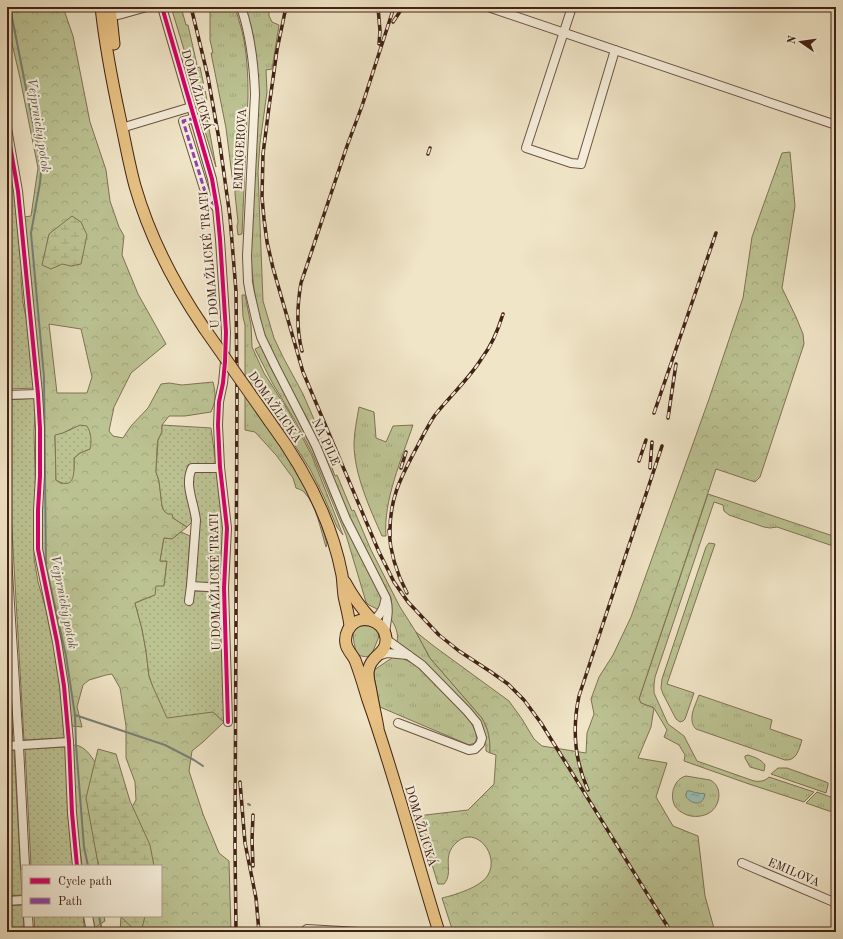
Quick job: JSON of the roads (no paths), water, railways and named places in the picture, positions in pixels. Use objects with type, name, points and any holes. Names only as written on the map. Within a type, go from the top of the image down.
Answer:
[{"type":"main road","name":"DOMAŽLICKÁ","points":[[106,12],[125,126],[127,155],[135,186],[152,236],[177,286],[204,328],[302,469],[314,493],[334,542],[342,576],[344,596],[349,614],[350,626],[346,634],[348,650],[353,655],[378,728],[439,932]]},
{"type":"main road","name":"DOMAŽLICKÁ","points":[[342,576],[360,608],[373,621],[381,626],[386,637],[384,648],[370,665],[368,676],[378,728]]},
{"type":"main road","points":[[350,626],[358,621],[373,621]]},
{"type":"main road","points":[[353,655],[361,660],[370,660],[376,657]]},
{"type":"street","points":[[106,12],[122,14],[147,7]]},
{"type":"street","name":"DOMAŽLICKÁ","points":[[162,7],[212,179]]},
{"type":"street","name":"EMINGEROVA","points":[[241,7],[251,46],[254,79],[247,256],[250,293]]},
{"type":"street","points":[[488,7],[836,125]]},
{"type":"street","points":[[572,7],[526,148],[571,163],[581,164],[615,50]]},
{"type":"street","points":[[125,126],[191,107]]},
{"type":"street","points":[[194,118],[183,121],[207,198],[217,208]]},
{"type":"street","points":[[7,128],[18,191],[38,394],[40,428],[38,549],[63,678],[69,742],[72,813],[77,865]]},
{"type":"street","name":"U DOMAŽLICKÉ TRATI","points":[[212,179],[217,208],[226,332],[225,362],[219,402],[218,426],[220,467],[227,528],[224,588],[228,722]]},
{"type":"street","name":"NA PILE","points":[[250,293],[256,319],[268,353],[316,446],[346,519],[386,598]]},
{"type":"street","points":[[7,395],[38,394]]},
{"type":"street","points":[[189,601],[196,520],[195,510],[189,490],[189,474],[192,468],[220,467]]},
{"type":"street","points":[[7,557],[9,638],[19,746],[25,865]]},
{"type":"street","points":[[191,586],[224,588]]},
{"type":"street","points":[[373,621],[385,606],[386,598]]},
{"type":"street","points":[[386,598],[388,610],[385,627],[386,637],[422,665],[467,711],[477,723],[482,738],[479,747],[469,750],[398,723]]},
{"type":"street","points":[[376,657],[387,653],[409,655]]},
{"type":"street","points":[[7,746],[69,742]]},
{"type":"street","name":"EMILOVA","points":[[742,863],[836,902]]},
{"type":"street","points":[[7,901],[22,900]]},
{"type":"street","points":[[28,917],[29,932]]},
{"type":"street","points":[[88,917],[91,932]]},
{"type":"street","points":[[303,932],[307,929],[359,932]]},
{"type":"water","points":[[687,791],[705,794],[704,798],[702,801],[697,803],[692,802],[686,797]]},
{"type":"waterway","name":"Vejprnický potok","points":[[10,7],[38,149],[41,172],[31,233],[44,377],[46,566],[66,656],[75,715],[84,847],[88,865]]},
{"type":"waterway","points":[[75,715],[165,745],[203,766]]},
{"type":"waterway","name":"Vejprnický potok","points":[[99,917],[102,932]]},
{"type":"railway","points":[[191,7],[208,77],[220,145],[230,217],[236,291],[236,932]]},
{"type":"railway","points":[[286,7],[277,50],[263,154],[262,197],[267,242],[273,268],[303,372],[379,552],[394,582],[408,602],[439,635],[459,651],[508,684],[524,700],[541,723],[671,932]]},
{"type":"railway","points":[[378,7],[380,31],[379,44]]},
{"type":"railway","points":[[302,351],[298,317],[301,283],[362,106],[394,7]]},
{"type":"railway","points":[[393,22],[403,7]]},
{"type":"railway","points":[[428,154],[430,148]]},
{"type":"railway","points":[[654,413],[716,233]]},
{"type":"railway","points":[[390,536],[391,511],[401,479],[411,458],[435,415],[486,353],[503,314]]},
{"type":"railway","points":[[668,418],[676,364]]},
{"type":"railway","points":[[639,461],[646,440]]},
{"type":"railway","points":[[650,468],[652,442]]},
{"type":"railway","points":[[588,790],[577,755],[575,720],[579,696],[662,446]]},
{"type":"railway","points":[[401,468],[406,452]]},
{"type":"railway","points":[[389,530],[395,563],[407,593]]},
{"type":"railway","points":[[240,782],[245,843],[256,898],[259,932]]},
{"type":"railway","points":[[253,815],[253,866]]}]
